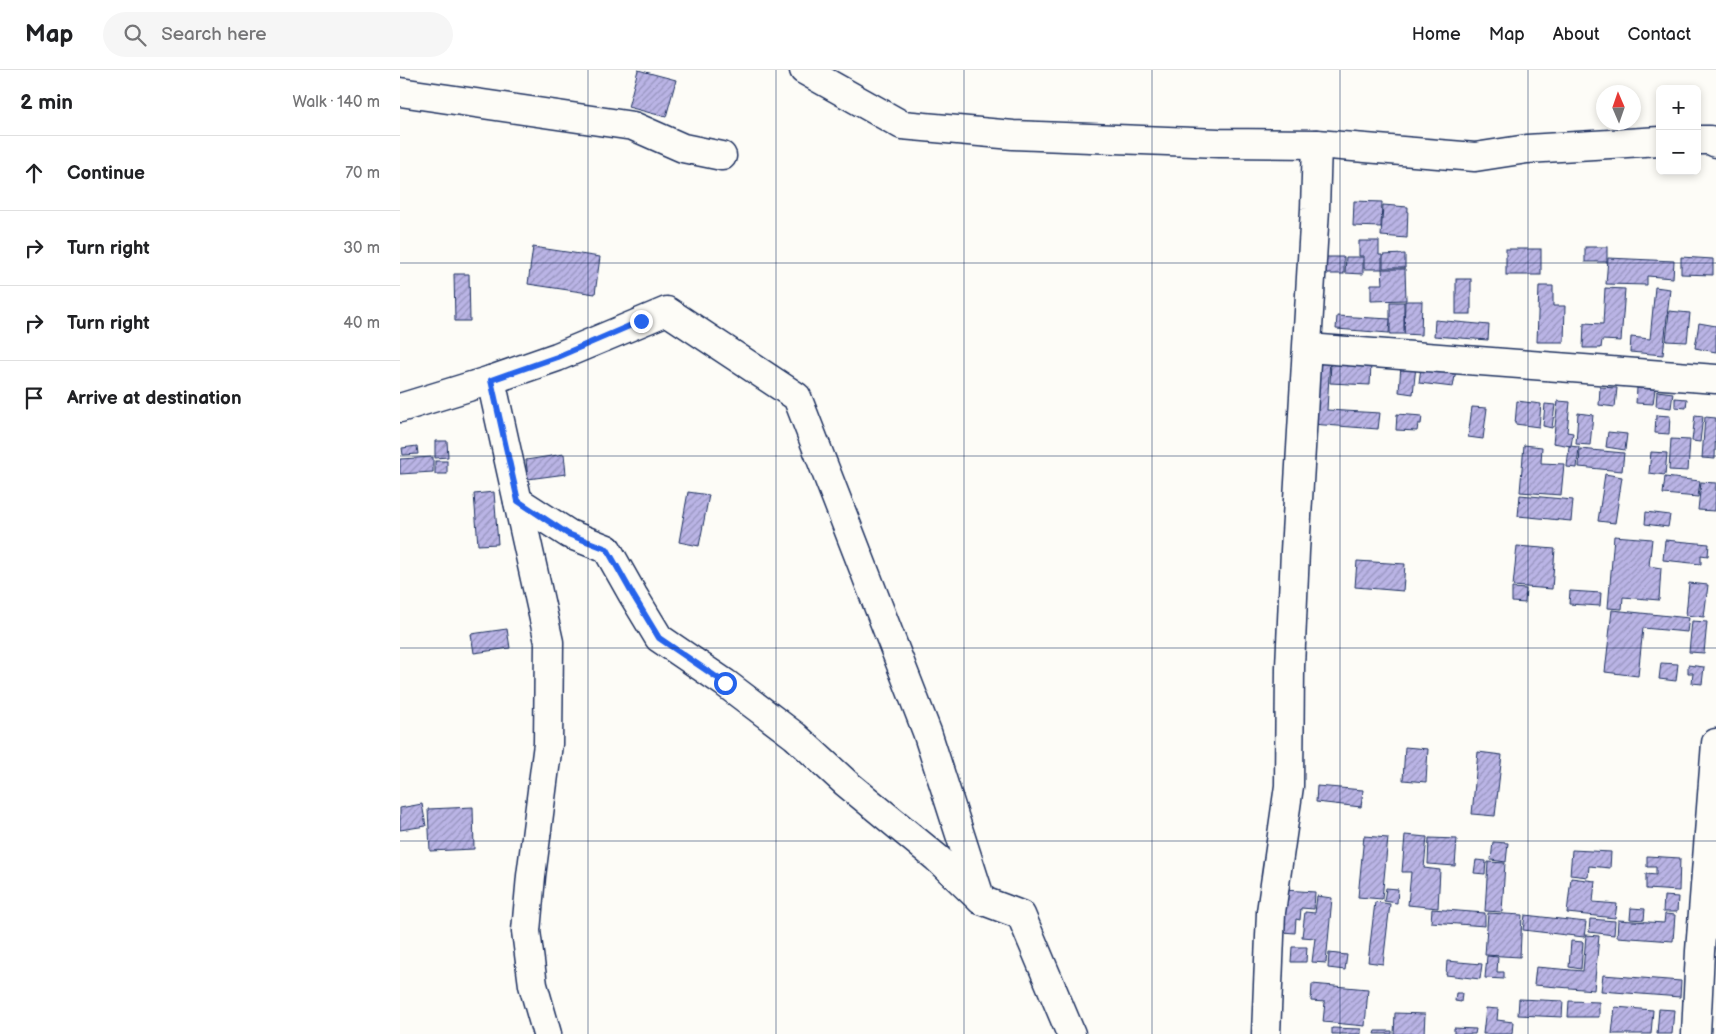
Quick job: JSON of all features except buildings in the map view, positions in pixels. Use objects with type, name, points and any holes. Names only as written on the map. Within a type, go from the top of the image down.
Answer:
[{"type":"street","points":[[804,70],[902,125],[1012,135],[1317,144],[1475,157],[1527,148],[1656,141]]},
{"type":"street","points":[[400,92],[633,126],[682,148],[722,156]]},
{"type":"street","points":[[1701,140],[1710,140],[1716,143]]},
{"type":"street","points":[[1266,1034],[1271,912],[1289,786],[1290,667],[1295,551],[1308,348],[1317,144]]},
{"type":"street","points":[[400,408],[557,357],[667,311],[796,397],[927,732],[980,900]]},
{"type":"street","points":[[1308,348],[1716,379]]},
{"type":"street","points":[[491,380],[549,642],[548,744],[526,931],[533,985],[547,1034]]},
{"type":"street","points":[[518,501],[568,534],[607,549],[659,638],[725,683],[795,736],[846,783],[937,858],[980,900],[1021,915],[1071,1034]]},
{"type":"street","points":[[1696,1034],[1700,951],[1716,743]]},
{"type":"route","points":[[641,321],[557,357],[491,380],[518,501],[568,534],[607,549],[659,638],[725,683]]}]
